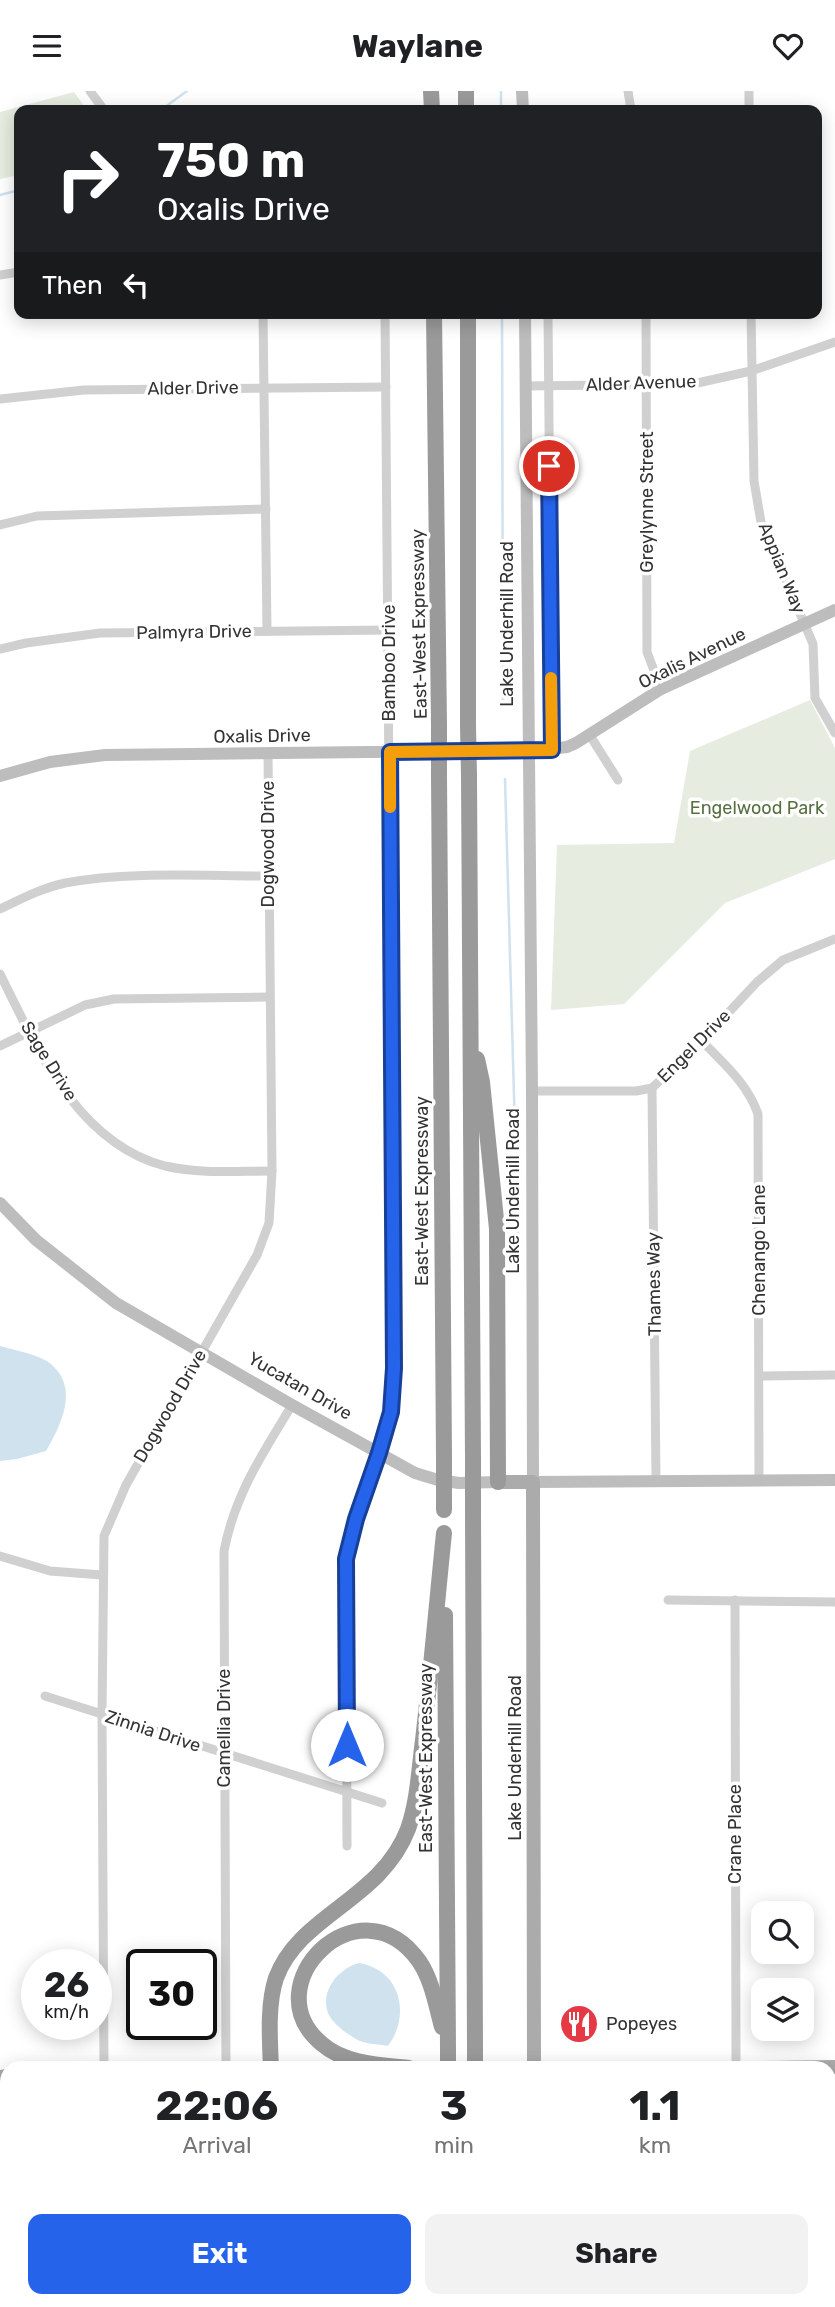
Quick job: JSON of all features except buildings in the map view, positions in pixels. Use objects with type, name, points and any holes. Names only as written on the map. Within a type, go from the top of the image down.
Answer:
[{"type":"highway","name":"East-West Expressway","points":[[434,319],[448,2061]]},
{"type":"highway","points":[[468,319],[475,2061]]},
{"type":"highway","points":[[470,1025],[482,1082],[497,1229],[498,1482]]},
{"type":"highway","points":[[271,2061],[273,1990],[289,1952],[312,1929],[370,1884],[396,1853],[408,1829],[415,1800],[425,1718],[444,1533]]},
{"type":"highway","points":[[360,2061],[342,2056],[323,2046],[311,2034],[303,2018],[300,1999],[301,1983],[308,1965],[319,1950],[333,1939],[353,1932],[374,1932],[391,1937],[407,1948],[419,1962],[429,1981],[448,2050]]},
{"type":"main road","name":"Yucatan Drive","points":[[498,1482],[533,1482]]},
{"type":"main road","name":"Lake Underhill Road","points":[[532,2061],[533,1482]]},
{"type":"street","points":[[263,319],[267,631]]},
{"type":"street","name":"Bamboo Drive","points":[[347,1846],[346,1559],[356,1519],[391,1412],[394,1368],[385,319]]},
{"type":"street","name":"Lake Underhill Road","points":[[524,319],[533,1482]]},
{"type":"street","points":[[548,319],[552,750]]},
{"type":"street","name":"Greylynne Street","points":[[646,319],[648,652],[661,689]]},
{"type":"street","name":"Appian Way","points":[[751,319],[754,481],[761,521],[814,644],[815,698],[835,733]]},
{"type":"street","name":"Alder Avenue","points":[[525,386],[693,384],[751,371],[835,342]]},
{"type":"street","name":"Alder Drive","points":[[0,400],[84,390],[386,387]]},
{"type":"street","points":[[0,525],[37,516],[266,509]]},
{"type":"street","name":"Oxalis Avenue","points":[[527,750],[567,747],[661,689],[835,610]]},
{"type":"street","name":"Palmyra Drive","points":[[0,649],[100,633],[389,630]]},
{"type":"street","points":[[589,734],[618,780]]},
{"type":"street","name":"Oxalis Drive","points":[[0,776],[50,762],[105,755],[527,750]]},
{"type":"street","name":"Dogwood Drive","points":[[104,2061],[104,1536],[126,1485],[257,1255],[269,1223],[272,1171],[268,753]]},
{"type":"street","points":[[0,909],[52,887],[93,879],[268,876]]},
{"type":"street","name":"Engel Drive","points":[[532,1091],[636,1091],[652,1088],[702,1041],[757,982],[783,960],[835,939]]},
{"type":"street","name":"Sage Drive","points":[[0,974],[59,1084],[89,1120],[121,1148],[164,1165],[202,1171],[272,1171]]},
{"type":"street","points":[[0,1046],[85,1005],[114,999],[269,997]]},
{"type":"street","name":"Chenango Lane","points":[[702,1041],[742,1082],[758,1114],[759,1480]]},
{"type":"street","name":"Thames Way","points":[[652,1088],[656,1480]]},
{"type":"street","name":"Yucatan Drive","points":[[0,1203],[36,1240],[116,1303],[292,1405],[415,1473],[438,1480],[498,1482]]},
{"type":"street","points":[[760,1376],[835,1374]]},
{"type":"street","name":"Camellia Drive","points":[[226,2061],[224,1551],[227,1532],[243,1488],[292,1405]]},
{"type":"street","name":"Yucatan Drive","points":[[533,1482],[835,1481]]},
{"type":"street","points":[[0,1556],[50,1571],[102,1575]]},
{"type":"street","points":[[668,1600],[835,1602]]},
{"type":"street","name":"Crane Place","points":[[734,1600],[736,2061]]},
{"type":"street","name":"Zinnia Drive","points":[[45,1696],[382,1803]]},
{"type":"green space","points":[[74,92],[83,105],[26,105]]},
{"type":"green space","points":[[14,108],[14,176],[0,179],[0,112]]},
{"type":"green space","name":"Engelwood Park","points":[[810,700],[835,748],[835,859],[725,903],[624,1004],[551,1010],[557,845],[674,843],[690,751]]},
{"type":"water","points":[[0,1346],[47,1361],[60,1375],[66,1396],[62,1419],[46,1451],[0,1461]]},
{"type":"water","points":[[359,1963],[373,1967],[384,1975],[393,1984],[398,1995],[399,2021],[388,2046],[356,2039],[339,2027],[328,2013],[326,2004],[330,1987],[342,1972]]},
{"type":"waterway","points":[[168,105],[187,91]]},
{"type":"waterway","points":[[501,91],[501,105]]},
{"type":"waterway","points":[[0,195],[14,191]]},
{"type":"waterway","points":[[502,319],[503,703]]},
{"type":"waterway","points":[[505,779],[518,1237]]},
{"type":"slow traffic","points":[[390,807],[390,752],[552,750],[551,678]]},
{"type":"place","name":"Popeyes","points":[[579,2024]]},
{"type":"route","points":[[347,1745],[346,1559],[356,1519],[391,1412],[394,1368],[390,752],[552,750],[549,466]]}]
